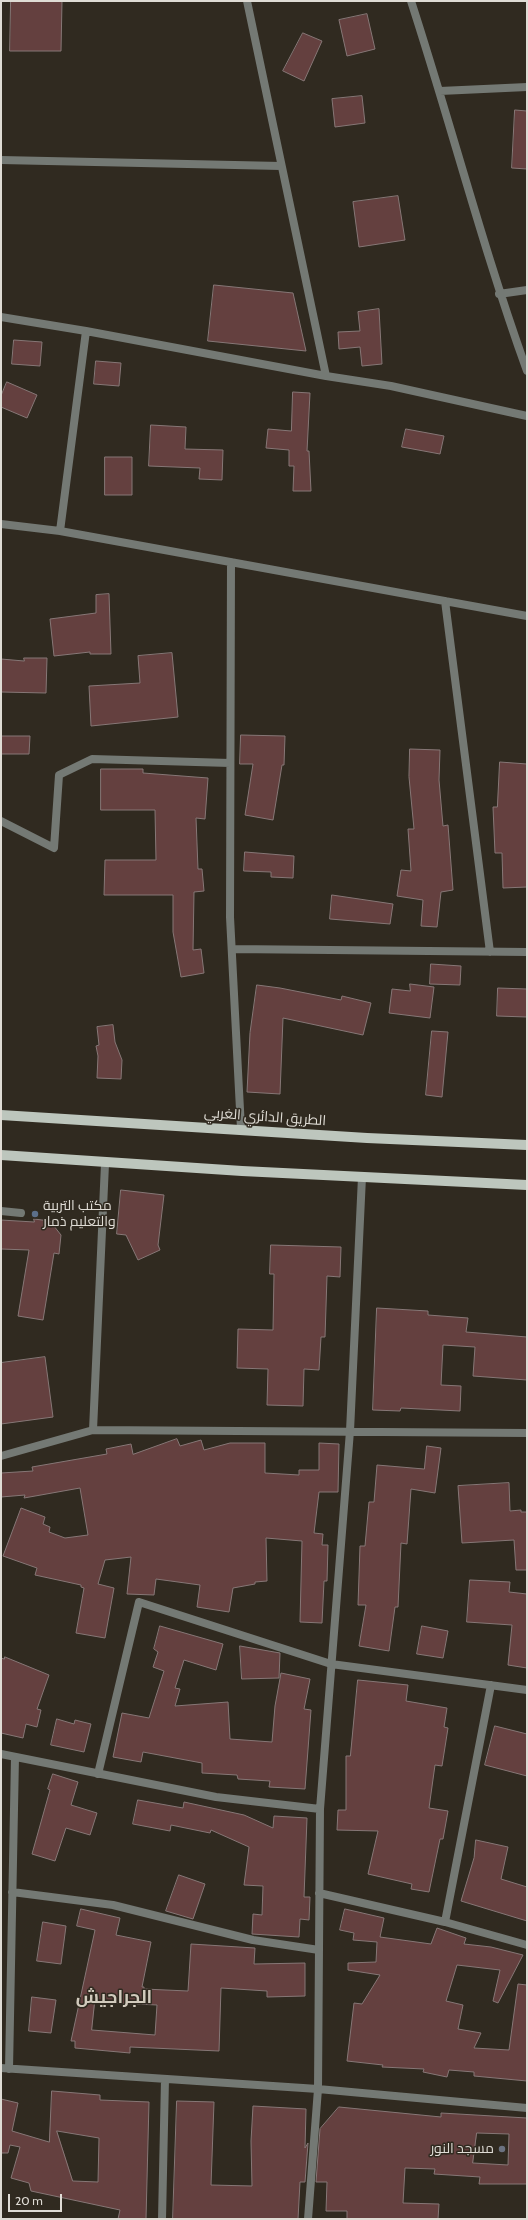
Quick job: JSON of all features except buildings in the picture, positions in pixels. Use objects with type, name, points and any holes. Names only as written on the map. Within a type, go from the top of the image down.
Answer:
[{"type":"main road","name":"الطريق الدائري الغربي","points":[[1,1115],[367,1138],[527,1145]]},
{"type":"main road","points":[[1,1156],[105,1164],[527,1185]]},
{"type":"street","points":[[247,1],[326,376]]},
{"type":"street","points":[[411,1],[440,91],[499,294],[527,371]]},
{"type":"street","points":[[440,91],[527,87]]},
{"type":"street","points":[[1,160],[281,166]]},
{"type":"street","points":[[499,294],[527,290]]},
{"type":"street","points":[[1,317],[86,331],[326,376],[391,386],[527,416]]},
{"type":"street","points":[[60,531],[86,331]]},
{"type":"street","points":[[1,524],[60,531],[527,616]]},
{"type":"street","points":[[231,562],[230,763],[232,950],[241,1129]]},
{"type":"street","points":[[445,601],[490,952]]},
{"type":"street","points":[[1,821],[54,848],[59,775],[92,760],[230,763]]},
{"type":"street","points":[[232,950],[527,952]]},
{"type":"street","points":[[93,1430],[105,1164]]},
{"type":"street","points":[[308,2219],[318,2089],[320,1809],[350,1431],[362,1177]]},
{"type":"street","points":[[1,1210],[21,1213]]},
{"type":"street","points":[[1,1456],[93,1430],[527,1433]]},
{"type":"street","points":[[98,1774],[139,1602],[331,1664],[527,1690]]},
{"type":"street","points":[[445,1922],[491,1685]]},
{"type":"street","points":[[1,1754],[216,1797],[320,1809]]},
{"type":"street","points":[[15,1757],[12,1892],[5,2068],[318,2089],[527,2108]]},
{"type":"street","points":[[12,1892],[113,1905],[253,1940],[319,1950]]},
{"type":"street","points":[[319,1893],[445,1922],[527,1945]]},
{"type":"street","points":[[162,2219],[165,2079]]},
{"type":"place","name":"مكتب التربية والتعليم ذمار","points":[[35,1214]]},
{"type":"place","name":"مسجد النور","points":[[502,2149]]},
{"type":"district","name":"الجراجيش","points":[[114,1998]]}]
